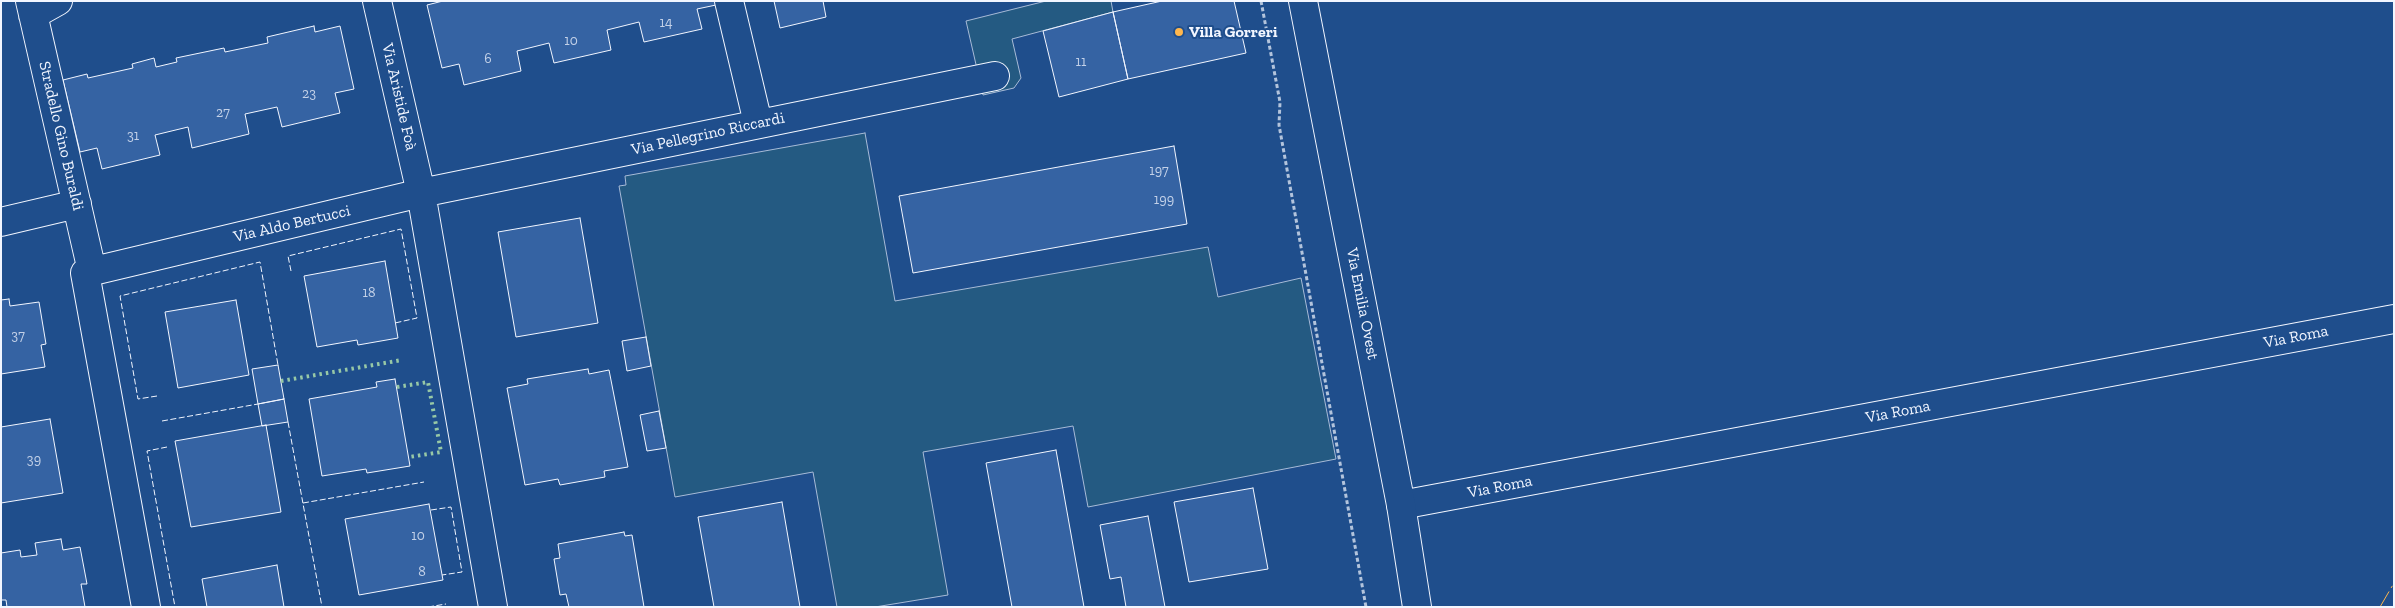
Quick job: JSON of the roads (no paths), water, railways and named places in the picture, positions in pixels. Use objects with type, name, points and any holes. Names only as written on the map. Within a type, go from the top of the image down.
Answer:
[{"type":"street","points":[[32,8],[58,1]]},
{"type":"street","name":"Via Aristide Foà","points":[[377,1],[421,194]]},
{"type":"street","points":[[729,1],[758,123]]},
{"type":"street","name":"Via Emilia Ovest","points":[[1303,1],[1402,505],[1417,607]]},
{"type":"street","name":"Stradello Gino Buraldi","points":[[32,8],[92,271]]},
{"type":"street","name":"Via Pellegrino Riccardi","points":[[421,194],[758,123],[995,76]]},
{"type":"street","points":[[421,194],[493,607]]},
{"type":"street","name":"Via Aldo Bertucci","points":[[92,271],[421,194]]},
{"type":"street","points":[[1,222],[77,204]]},
{"type":"street","points":[[92,271],[85,273],[146,607]]},
{"type":"street","name":"Via Roma","points":[[1402,505],[2394,319]]},
{"type":"place","name":"Villa Gorreri","points":[[1179,32]]}]
